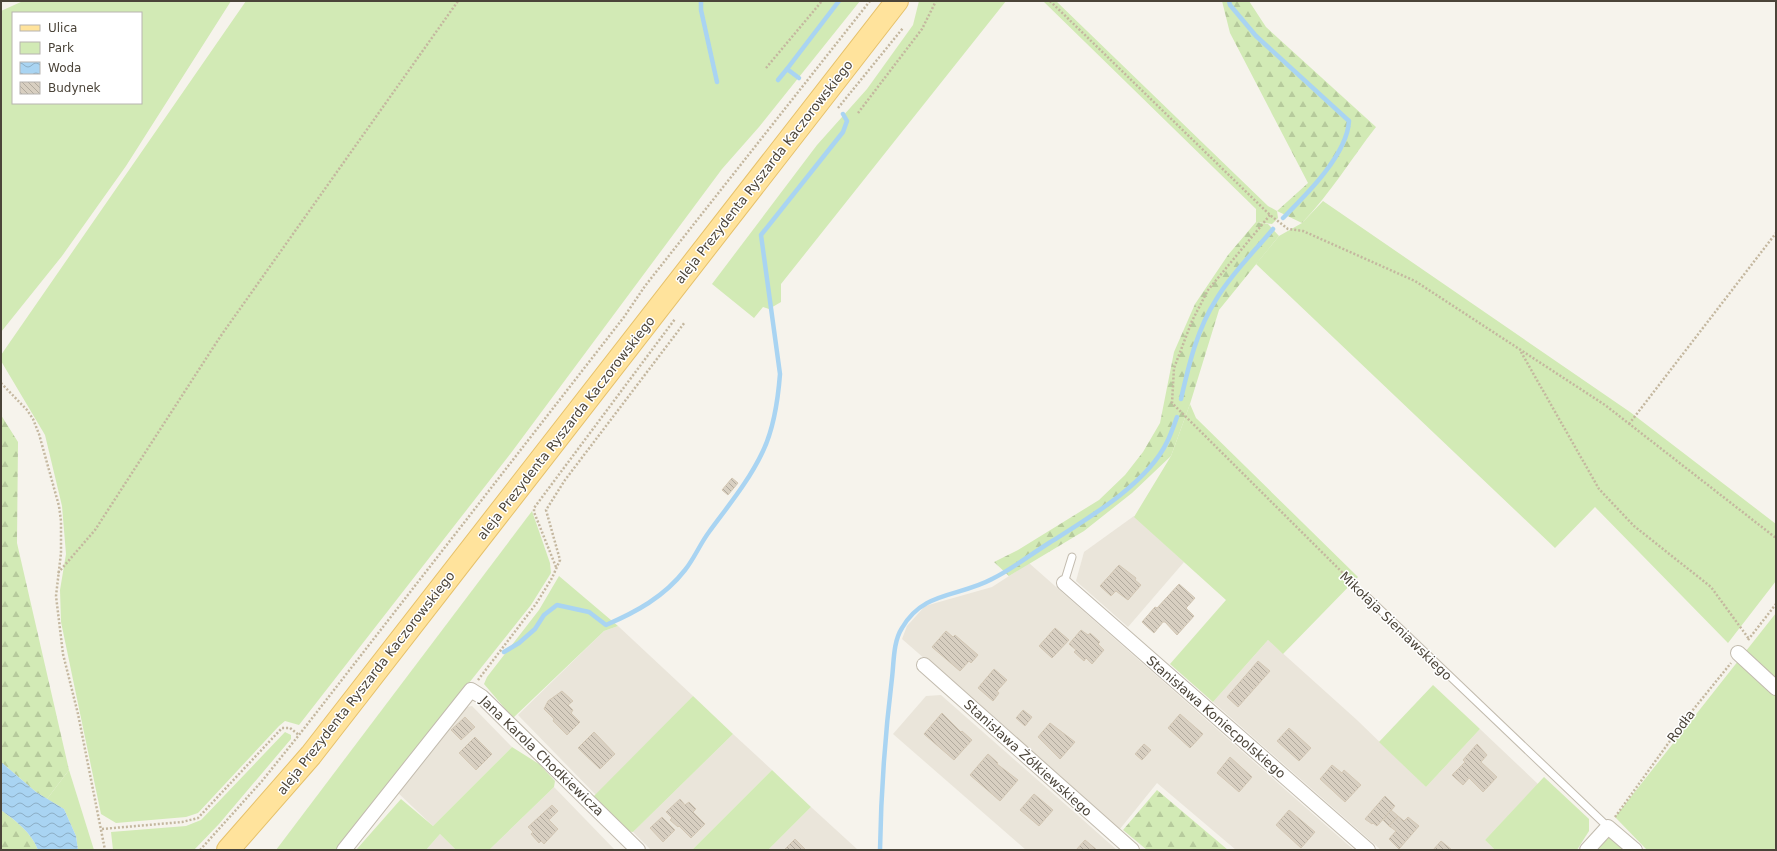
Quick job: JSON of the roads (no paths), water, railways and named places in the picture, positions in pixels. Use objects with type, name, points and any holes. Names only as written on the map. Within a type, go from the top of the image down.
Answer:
[{"type":"main road","name":"aleja Prezydenta Ryszarda Kaczorowskiego","points":[[228,850],[316,749],[897,1]]},
{"type":"street","name":"Stanisława Koniecpolskiego","points":[[1064,584],[1368,850]]},
{"type":"street","points":[[1738,653],[1776,688]]},
{"type":"street","name":"Stanisława Żółkiewskiego","points":[[924,665],[1132,850]]},
{"type":"street","name":"Jana Karola Chodkiewicza","points":[[344,850],[471,690],[482,697],[638,850]]},
{"type":"street","points":[[1587,850],[1608,827],[1635,850]]},
{"type":"lane","points":[[1064,584],[1072,557]]},
{"type":"lane","name":"Mikołaja Sieniawskiego","points":[[1368,598],[1531,756],[1608,827]]},
{"type":"water","points":[[1,762],[36,792],[64,809],[76,836],[78,850],[38,850],[27,832],[1,810]]},
{"type":"waterway","points":[[701,1],[701,10],[717,82]]},
{"type":"waterway","points":[[787,69],[839,1]]},
{"type":"waterway","points":[[1229,1],[1230,5],[1256,36],[1349,121],[1347,134],[1333,161],[1303,198],[1283,218]]},
{"type":"waterway","points":[[778,80],[787,69],[799,78]]},
{"type":"waterway","points":[[504,652],[519,643],[535,629],[544,615],[557,605],[589,612],[606,625],[639,609],[659,596],[677,580],[688,566],[706,537],[751,473],[767,442],[773,423],[777,404],[780,374],[761,235],[843,132],[847,121],[843,114]]},
{"type":"waterway","points":[[1181,399],[1194,347],[1210,310],[1229,280],[1273,229]]},
{"type":"waterway","points":[[880,850],[882,785],[887,721],[894,652],[897,639],[902,628],[920,607],[942,596],[980,585],[999,575],[1098,512],[1115,499],[1131,486],[1158,457],[1168,439],[1177,417]]}]
